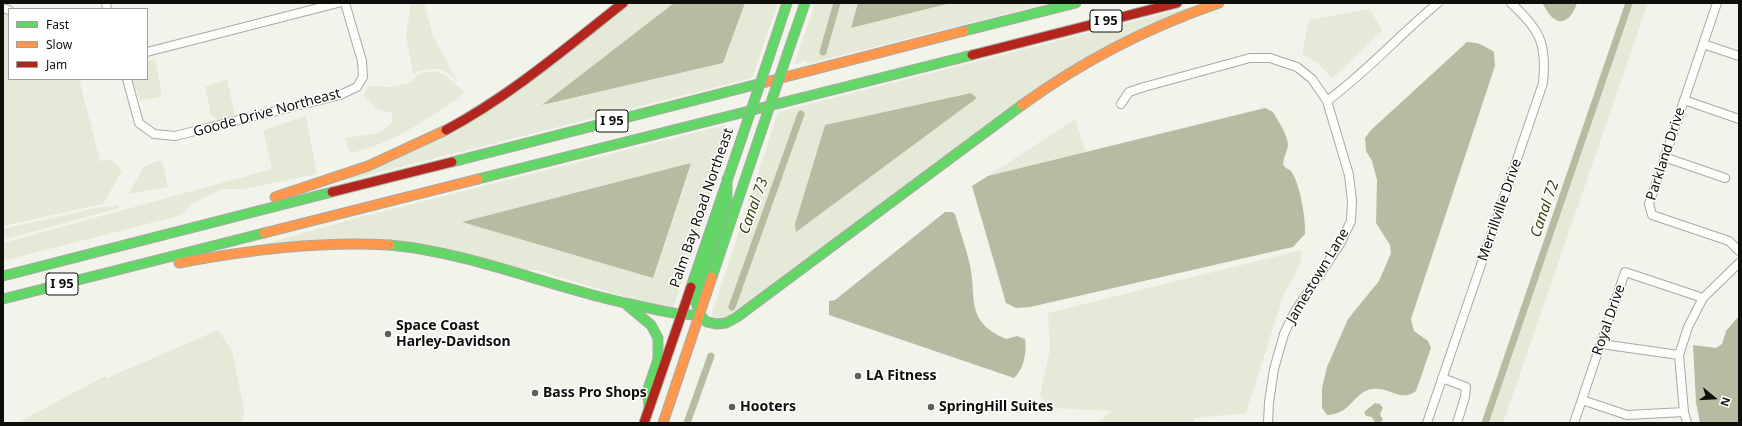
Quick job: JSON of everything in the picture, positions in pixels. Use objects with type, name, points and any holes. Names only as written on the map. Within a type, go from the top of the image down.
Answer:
[{"type":"main road","points":[[148,238],[189,221],[316,185],[359,170],[410,148],[456,124],[505,92],[623,3]]},
{"type":"main road","name":"Palm Bay Road Northeast","points":[[644,423],[787,3]]},
{"type":"main road","points":[[663,423],[805,3]]},
{"type":"main road","name":"I 95","points":[[3,276],[1076,3]]},
{"type":"main road","name":"I 95","points":[[3,299],[1176,3]]},
{"type":"main road","points":[[727,179],[727,201],[695,297],[699,315],[707,322],[717,324],[726,323],[737,318],[1036,92],[1112,46],[1200,8],[1219,3]]},
{"type":"main road","points":[[121,269],[160,266],[259,249],[292,245],[332,243],[379,245],[428,250],[470,259],[624,304],[680,316],[699,315]]},
{"type":"main road","points":[[624,304],[651,325],[658,338],[658,359],[648,389],[649,408]]},
{"type":"street","points":[[148,52],[338,3]]},
{"type":"street","name":"Goode Drive Northeast","points":[[127,80],[139,123],[154,134],[175,136],[340,95],[357,86],[363,77],[362,61],[345,3]]},
{"type":"street","points":[[1327,102],[1350,84],[1408,28],[1438,3]]},
{"type":"street","name":"Merrillville Drive","points":[[1427,423],[1543,83],[1546,61],[1542,42],[1530,20],[1512,3]]},
{"type":"street","name":"Parkland Drive","points":[[1717,3],[1649,204],[1652,215],[1729,241],[1739,252]]},
{"type":"street","points":[[1703,44],[1739,56]]},
{"type":"street","name":"Jamestown Lane","points":[[1121,104],[1129,92],[1250,58],[1270,58],[1297,67],[1312,79],[1327,102],[1349,175],[1352,201],[1351,221],[1340,244],[1294,313],[1284,334],[1274,369],[1269,402],[1268,423]]},
{"type":"street","points":[[1684,100],[1739,119]]},
{"type":"street","points":[[1664,157],[1725,178]]},
{"type":"street","points":[[1687,423],[1684,412],[1679,355],[1688,327],[1703,298],[1739,263]]},
{"type":"street","name":"Royal Drive","points":[[1574,423],[1626,272],[1703,298]]},
{"type":"street","points":[[1601,344],[1679,355]]},
{"type":"street","points":[[1442,378],[1466,387],[1465,397],[1457,423]]},
{"type":"street","points":[[1582,400],[1627,416],[1684,412]]},
{"type":"shaded area","points":[[411,3],[424,3],[433,36],[458,82],[444,71],[436,69],[413,74],[406,35]]},
{"type":"shaded area","points":[[629,3],[674,3],[543,105],[723,63],[745,3],[778,3],[752,78],[345,181],[422,146]]},
{"type":"shaded area","points":[[674,3],[745,3],[723,63],[542,105]]},
{"type":"shaded area","points":[[815,3],[858,3],[851,28],[951,3],[1048,3],[807,64],[806,60],[794,65]]},
{"type":"shaded area","points":[[858,3],[951,3],[851,28]]},
{"type":"shaded area","points":[[1542,3],[1577,3],[1574,11],[1568,18],[1557,21],[1548,13]]},
{"type":"shaded area","points":[[1625,3],[1648,3],[1503,423],[1482,423]]},
{"type":"shaded area","points":[[1198,5],[1144,28],[725,318],[711,317],[778,112]],"holes":[[[971,93],[977,98],[796,232],[795,224],[825,125]]]},
{"type":"shaded area","points":[[1369,9],[1383,30],[1332,79],[1318,63],[1302,54],[1309,20]]},
{"type":"shaded area","points":[[3,14],[8,14],[8,80],[79,80],[100,161],[112,160],[122,171],[103,204],[3,226]]},
{"type":"shaded area","points":[[1467,42],[1481,45],[1494,52],[1495,66],[1411,319],[1414,331],[1428,341],[1431,348],[1416,391],[1411,394],[1400,395],[1384,390],[1372,389],[1360,394],[1342,411],[1327,415],[1322,408],[1322,388],[1327,367],[1348,319],[1379,281],[1391,253],[1390,245],[1376,223],[1377,180],[1372,161],[1366,151],[1365,138],[1371,130]]},
{"type":"shaded area","points":[[155,59],[162,96],[140,101],[132,80],[148,80],[148,61]]},
{"type":"shaded area","points":[[436,71],[447,76],[464,92],[459,98],[394,138],[366,149],[350,153],[345,138],[379,133],[393,122],[392,113],[377,109],[363,95],[368,86],[390,87],[410,83],[418,74]]},
{"type":"shaded area","points":[[227,79],[235,116],[218,121],[211,114],[205,87]]},
{"type":"shaded area","points":[[971,93],[977,98],[796,232],[795,224],[825,125]]},
{"type":"shaded area","points":[[1265,108],[1273,112],[1288,141],[1283,164],[1291,171],[1302,201],[1305,234],[1293,247],[1030,307],[1016,308],[1006,303],[972,186],[988,176]]},
{"type":"shaded area","points":[[306,116],[317,174],[244,189],[222,189],[193,203],[182,215],[3,261],[3,243],[272,169],[263,130]]},
{"type":"shaded area","points":[[1075,119],[1086,152],[988,176]]},
{"type":"shaded area","points":[[725,125],[726,129],[735,127],[672,311],[536,270],[518,270],[459,254],[261,245],[349,220]]},
{"type":"shaded area","points":[[157,161],[162,161],[168,187],[128,194],[144,167]]},
{"type":"shaded area","points":[[691,163],[653,278],[462,222]]},
{"type":"shaded area","points":[[118,205],[119,208],[3,240],[3,229],[105,206],[108,207]]},
{"type":"shaded area","points":[[945,212],[952,212],[955,214],[970,265],[975,308],[978,317],[984,325],[1006,339],[1017,336],[1025,339],[1026,349],[1024,360],[1020,370],[1014,378],[829,315],[829,301],[835,300]]},
{"type":"shaded area","points":[[1302,250],[1300,265],[1284,294],[1246,413],[1195,418],[1193,423],[1096,423],[1112,411],[1050,408],[1040,395],[1050,350],[1048,313]]},
{"type":"shaded area","points":[[1739,316],[1739,423],[1700,423],[1696,402],[1693,345],[1716,348],[1722,344],[1726,331]]},
{"type":"shaded area","points":[[218,330],[232,351],[244,409],[243,423],[17,423],[105,376],[107,378]]},
{"type":"shaded area","points":[[1375,403],[1380,404],[1383,408],[1380,414],[1383,420],[1379,423],[1375,423],[1372,417],[1366,416],[1364,412]]},
{"type":"waterway","name":"Canal 73","points":[[823,52],[837,3]]},
{"type":"waterway","name":"Canal 72","points":[[1485,423],[1629,3]]},
{"type":"waterway","name":"Canal 73","points":[[732,307],[801,114]]},
{"type":"waterway","name":"Canal 73","points":[[687,423],[711,356]]},
{"type":"traffic: fast","points":[[769,57],[787,3]]},
{"type":"traffic: fast","points":[[788,52],[805,3]]},
{"type":"traffic: fast","points":[[964,31],[1076,3]]},
{"type":"traffic: fast","points":[[761,132],[788,52]]},
{"type":"traffic: fast","points":[[478,179],[972,55]]},
{"type":"traffic: fast","points":[[742,137],[769,57]]},
{"type":"traffic: fast","points":[[452,162],[766,82]]},
{"type":"traffic: fast","points":[[727,179],[727,201],[695,297],[699,315],[707,322],[717,324],[726,323],[737,317],[1022,105]]},
{"type":"traffic: fast","points":[[712,277],[761,132]]},
{"type":"traffic: fast","points":[[691,287],[742,137]]},
{"type":"traffic: fast","points":[[3,276],[332,192]]},
{"type":"traffic: fast","points":[[3,299],[264,233]]},
{"type":"traffic: fast","points":[[390,245],[451,255],[570,289],[656,310],[699,315]]},
{"type":"traffic: fast","points":[[628,306],[651,325],[658,338],[658,359],[648,389],[649,408]]},
{"type":"traffic: slow","points":[[1022,105],[1045,89],[1116,46],[1166,23],[1219,3]]},
{"type":"traffic: slow","points":[[766,82],[964,31]]},
{"type":"traffic: slow","points":[[275,197],[368,166],[446,130]]},
{"type":"traffic: slow","points":[[264,233],[478,179]]},
{"type":"traffic: slow","points":[[179,263],[232,254],[284,248],[337,244],[390,245]]},
{"type":"traffic: slow","points":[[663,423],[712,277]]},
{"type":"traffic: jam","points":[[446,130],[470,117],[515,87],[623,3]]},
{"type":"traffic: jam","points":[[972,55],[1177,3]]},
{"type":"traffic: jam","points":[[332,192],[452,162]]},
{"type":"traffic: jam","points":[[644,423],[691,287]]},
{"type":"place","name":"Space Coast Harley-Davidson","points":[[388,334]]},
{"type":"place","name":"LA Fitness","points":[[858,376]]},
{"type":"place","name":"Bass Pro Shops","points":[[535,393]]},
{"type":"place","name":"Hooters","points":[[732,407]]},
{"type":"place","name":"SpringHill Suites","points":[[931,407]]}]
